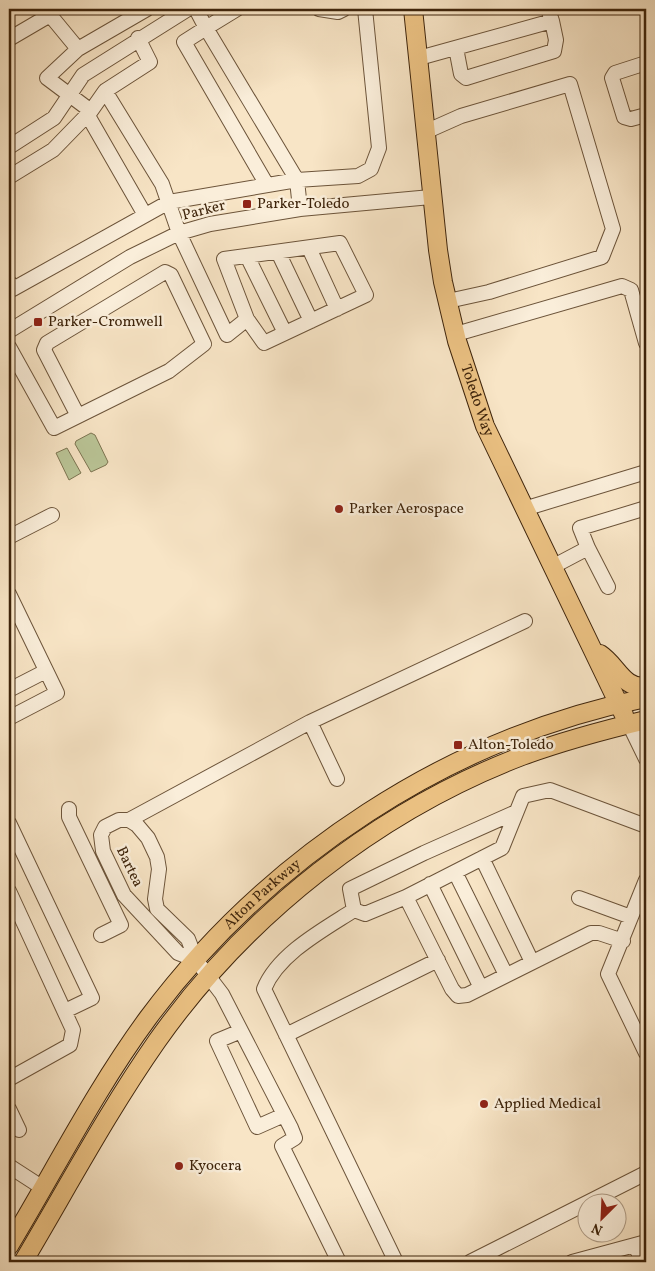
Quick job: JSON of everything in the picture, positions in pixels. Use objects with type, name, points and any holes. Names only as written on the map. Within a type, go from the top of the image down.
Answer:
[{"type":"main road","name":"Toledo Way","points":[[413,9],[431,197],[443,282],[456,334],[485,426],[619,705],[638,722]]},
{"type":"main road","points":[[592,649],[608,660],[624,680],[632,685],[646,687]]},
{"type":"main road","name":"Alton Parkway","points":[[9,1246],[127,1048],[162,1000],[211,941],[286,872],[356,821],[397,795],[457,763],[509,740],[556,723],[646,698]]},
{"type":"main road","name":"Alton Parkway","points":[[23,1262],[130,1082],[172,1021],[208,978],[252,931],[304,885],[337,859],[401,816],[469,780],[521,757],[638,722]]},
{"type":"street","points":[[145,215],[89,113],[47,78],[78,49],[147,9]]},
{"type":"street","points":[[138,38],[150,62],[105,91],[89,113],[53,150],[14,174],[9,148],[54,118],[68,94],[83,75],[138,38],[188,9]]},
{"type":"street","points":[[196,9],[297,180],[300,209]]},
{"type":"street","points":[[237,9],[184,42],[267,185]]},
{"type":"street","points":[[319,9],[338,12],[344,9]]},
{"type":"street","points":[[9,282],[12,288],[169,202],[297,180],[358,176],[371,169],[379,148],[365,9]]},
{"type":"street","points":[[9,40],[50,12],[78,49]]},
{"type":"street","points":[[419,58],[456,48],[550,15],[556,40],[554,51],[466,78],[461,74],[456,48]]},
{"type":"street","points":[[646,63],[615,73],[612,78],[624,117],[631,119],[646,115]]},
{"type":"street","points":[[425,132],[461,116],[570,84],[613,229],[602,257],[489,292],[448,302]]},
{"type":"street","points":[[105,91],[162,184],[179,233],[227,335],[247,319]]},
{"type":"street","name":"Parker","points":[[9,331],[130,257],[179,233],[210,224],[300,209],[431,197]]},
{"type":"street","points":[[340,244],[369,301],[337,309],[264,343],[247,319],[224,259],[340,244]]},
{"type":"street","points":[[308,248],[337,309]]},
{"type":"street","points":[[278,252],[311,321]]},
{"type":"street","points":[[247,256],[285,333]]},
{"type":"street","points":[[9,348],[54,428],[169,371],[204,344],[171,276],[165,272],[47,343],[44,350],[78,416]]},
{"type":"street","points":[[456,334],[622,286],[631,290],[646,343]]},
{"type":"street","points":[[524,509],[646,472]]},
{"type":"street","points":[[608,587],[580,528],[646,508]]},
{"type":"street","points":[[9,537],[52,516]]},
{"type":"street","points":[[552,567],[588,548]]},
{"type":"street","points":[[9,594],[57,693],[9,718]]},
{"type":"street","points":[[129,820],[310,722],[525,621]]},
{"type":"street","points":[[9,690],[46,671]]},
{"type":"street","points":[[310,722],[337,778]]},
{"type":"street","name":"Toledo Way","points":[[638,722],[646,759]]},
{"type":"street","points":[[354,910],[365,914],[406,897],[502,848],[523,796],[550,790],[646,826]]},
{"type":"street","points":[[69,809],[69,817],[121,925],[101,935]]},
{"type":"street","points":[[354,910],[350,890],[424,853],[516,812]]},
{"type":"street","name":"Bartea","points":[[196,960],[178,954],[132,906],[124,895],[102,851],[101,834],[105,827],[119,820],[129,820],[137,825],[148,838],[157,857],[159,869],[155,899],[158,909],[188,939],[196,960],[222,994],[291,1128],[295,1138],[282,1146],[339,1262]]},
{"type":"street","points":[[9,823],[92,998],[65,1011]]},
{"type":"street","points":[[482,858],[532,962]]},
{"type":"street","points":[[455,872],[506,975]]},
{"type":"street","points":[[646,880],[608,974],[646,1053]]},
{"type":"street","points":[[430,884],[481,988]]},
{"type":"street","points":[[9,891],[73,1030],[70,1045],[9,1078]]},
{"type":"street","points":[[406,897],[452,990],[458,996],[467,995],[590,933],[599,933],[622,941]]},
{"type":"street","points":[[579,898],[631,917]]},
{"type":"street","points":[[354,910],[302,944],[268,978],[264,989],[396,1262]]},
{"type":"street","points":[[286,1035],[438,960]]},
{"type":"street","points":[[241,1031],[217,1042],[257,1128],[284,1115]]},
{"type":"street","points":[[9,1108],[19,1130]]},
{"type":"street","points":[[9,1166],[43,1188]]},
{"type":"street","points":[[470,1262],[646,1173]]},
{"type":"street","points":[[572,1262],[641,1244],[643,1262]]},
{"type":"green space","points":[[91,433],[95,435],[108,462],[106,465],[91,472],[75,444],[76,441]]},
{"type":"green space","points":[[67,448],[81,473],[69,480],[56,453]]},
{"type":"place","name":"Parker-Toledo","points":[[247,204]]},
{"type":"place","name":"Parker-Cromwell","points":[[38,322]]},
{"type":"place","name":"Parker Aerospace","points":[[339,509]]},
{"type":"place","name":"Alton-Toledo","points":[[458,745]]},
{"type":"place","name":"Applied Medical","points":[[484,1104]]},
{"type":"place","name":"Kyocera","points":[[179,1166]]}]
